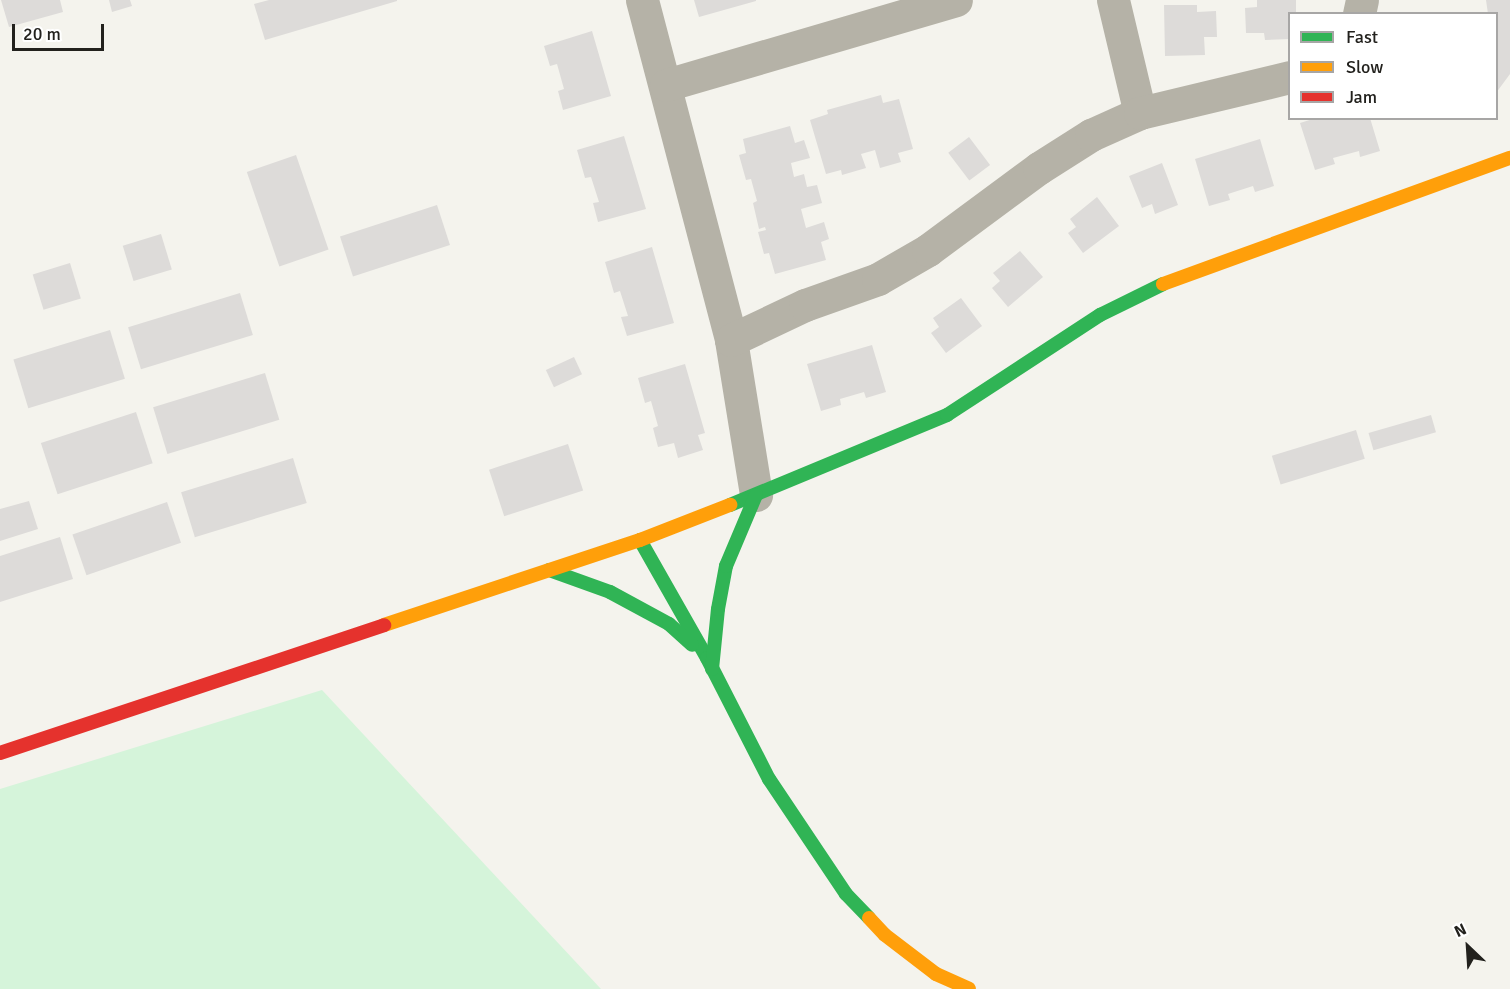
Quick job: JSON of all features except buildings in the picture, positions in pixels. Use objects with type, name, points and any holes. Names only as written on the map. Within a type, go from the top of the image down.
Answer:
[{"type":"street","points":[[642,0],[731,340],[756,495],[726,566],[710,663]]},
{"type":"street","points":[[666,85],[956,0]]},
{"type":"street","points":[[1113,0],[1140,113]]},
{"type":"street","points":[[731,340],[805,305],[878,279],[928,250],[1039,168],[1091,135],[1140,113],[1288,77]]},
{"type":"street","points":[[0,753],[640,540],[756,495],[947,415],[1100,315],[1180,276],[1510,158]]},
{"type":"street","points":[[640,540],[710,663],[769,779],[846,894],[885,935],[936,974],[969,989]]},
{"type":"street","points":[[549,570],[610,592],[669,624],[710,663]]},
{"type":"green space","points":[[322,690],[601,989],[0,989],[0,789]]},
{"type":"traffic: fast","points":[[730,505],[947,415],[1100,315],[1163,284]]},
{"type":"traffic: fast","points":[[712,669],[718,609],[726,566],[756,495]]},
{"type":"traffic: fast","points":[[640,540],[707,658],[769,779],[846,894],[869,918]]},
{"type":"traffic: fast","points":[[549,570],[610,592],[669,624],[692,645]]},
{"type":"traffic: slow","points":[[1163,284],[1510,158]]},
{"type":"traffic: slow","points":[[384,625],[640,540],[730,505]]},
{"type":"traffic: slow","points":[[869,918],[885,935],[936,974],[969,989]]},
{"type":"traffic: jam","points":[[0,753],[384,625]]}]
